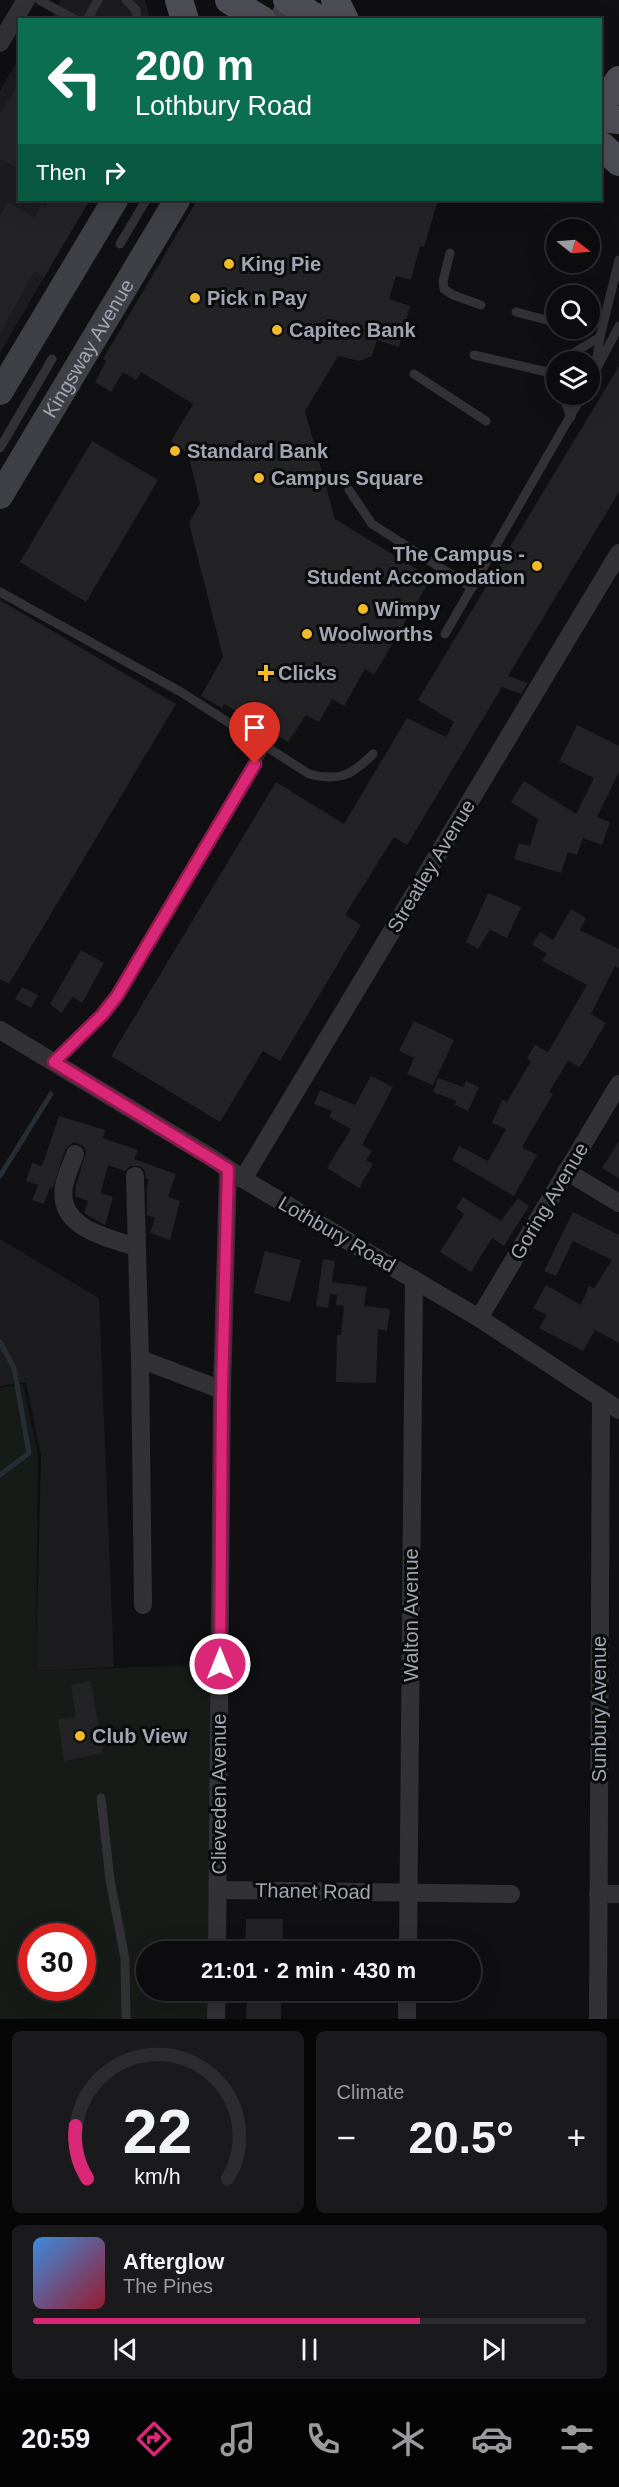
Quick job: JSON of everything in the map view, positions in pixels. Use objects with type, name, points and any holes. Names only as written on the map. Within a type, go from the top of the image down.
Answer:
[{"type":"main road","points":[[179,0],[184,18]]},
{"type":"main road","points":[[335,0],[344,18]]},
{"type":"main road","points":[[288,5],[316,18]]},
{"type":"main road","points":[[602,101],[619,80]]},
{"type":"main road","points":[[602,118],[619,120]]},
{"type":"main road","points":[[0,393],[114,201]]},
{"type":"main road","name":"Kingsway Avenue","points":[[0,496],[176,201]]},
{"type":"street","points":[[0,43],[26,0]]},
{"type":"street","name":"Streatley Avenue","points":[[236,1174],[619,553]]},
{"type":"street","name":"Lothbury Road","points":[[0,1030],[236,1174],[479,1318],[619,1410]]},
{"type":"street","name":"Goring Avenue","points":[[479,1318],[619,1084]]},
{"type":"street","points":[[75,1154],[64,1187],[68,1211],[73,1220],[90,1232],[136,1246]]},
{"type":"street","points":[[566,1171],[619,1203]]},
{"type":"street","name":"Clieveden Avenue","points":[[217,1941],[222,1390],[236,1174]]},
{"type":"street","points":[[135,1176],[143,1605]]},
{"type":"street","name":"Walton Avenue","points":[[408,1941],[414,1279]]},
{"type":"street","points":[[140,1359],[222,1390]]},
{"type":"street","name":"Sunbury Avenue","points":[[598,2019],[601,1399]]},
{"type":"street","name":"Thanet Road","points":[[218,1890],[511,1894]]},
{"type":"street","points":[[598,1894],[619,1894]]},
{"type":"street","points":[[216,2019],[217,2001]]},
{"type":"street","points":[[407,2001],[407,2019]]},
{"type":"lane","points":[[39,0],[72,18]]},
{"type":"lane","points":[[88,18],[98,0]]},
{"type":"lane","points":[[126,0],[136,10],[137,18]]},
{"type":"lane","points":[[120,244],[145,201]]},
{"type":"lane","points":[[450,253],[443,281],[444,289],[453,295],[481,305]]},
{"type":"lane","points":[[600,337],[619,260]]},
{"type":"lane","points":[[516,312],[546,320]]},
{"type":"lane","points":[[600,361],[619,326]]},
{"type":"lane","points":[[576,351],[597,339]]},
{"type":"lane","points":[[474,355],[546,372]]},
{"type":"lane","points":[[0,448],[52,359]]},
{"type":"lane","points":[[414,374],[486,421]]},
{"type":"lane","points":[[566,405],[571,417]]},
{"type":"lane","points":[[445,634],[577,405]]},
{"type":"lane","points":[[349,490],[372,524],[472,588]]},
{"type":"lane","points":[[0,592],[181,692],[309,774],[324,778],[351,774],[373,754]]},
{"type":"lane","points":[[54,1062],[102,1015],[117,996],[266,746]]},
{"type":"lane","points":[[101,1798],[110,1880],[125,1959],[126,2019]]},
{"type":"shaded area","points":[[61,0],[145,0],[150,18],[51,18]]},
{"type":"shaded area","points":[[18,60],[18,201],[88,201],[0,353],[0,91]]},
{"type":"shaded area","points":[[0,1239],[99,1298],[114,1667],[36,1671],[41,1456],[26,1382],[0,1386]]},
{"type":"shaded area","points":[[23,1384],[38,1454],[36,1671],[220,1664],[218,1941],[136,1941],[136,2001],[217,2001],[217,2019],[0,2019],[0,1388]]},
{"type":"building","points":[[18,83],[18,169],[0,159],[0,114]]},
{"type":"building","points":[[49,201],[89,201],[44,277],[35,271],[0,332],[0,216],[8,202],[34,218],[41,205],[45,208]]},
{"type":"building","name":"Campus Square","points":[[196,201],[438,201],[424,247],[420,246],[411,280],[396,276],[389,299],[410,306],[399,347],[377,340],[372,356],[359,361],[338,356],[305,411],[335,519],[431,578],[374,675],[365,669],[344,706],[332,699],[319,722],[306,715],[288,742],[224,704],[222,708],[201,696],[223,657],[189,523],[200,503],[188,453],[171,441],[193,404],[141,372],[136,380],[123,372],[111,392],[95,382],[106,361],[103,359]]},
{"type":"building","points":[[619,366],[619,492],[508,676],[528,683],[521,694],[502,687],[407,845],[394,837],[345,915],[361,925],[280,1061],[263,1051],[220,1122],[111,1056],[276,782],[344,824],[407,718],[446,737],[454,722],[418,700],[596,405],[600,405],[600,398]]},
{"type":"building","points":[[92,441],[158,480],[86,602],[20,562]]},
{"type":"building","points":[[0,600],[176,704],[9,984],[0,979]]},
{"type":"building","points":[[577,725],[619,746],[619,772],[597,817],[610,822],[602,845],[583,838],[577,855],[568,852],[561,873],[514,859],[519,843],[530,846],[538,819],[511,802],[524,781],[576,814],[594,778],[559,761]]},
{"type":"building","points":[[488,893],[521,907],[507,938],[490,930],[478,949],[466,942]]},
{"type":"building","points":[[571,909],[586,918],[580,930],[619,949],[619,968],[615,966],[591,1014],[606,1023],[580,1067],[568,1061],[549,1092],[553,1094],[522,1147],[537,1155],[514,1196],[452,1160],[459,1146],[488,1161],[506,1129],[492,1123],[502,1100],[507,1102],[531,1061],[527,1058],[535,1045],[548,1052],[587,985],[542,961],[547,954],[532,944],[540,932],[553,940]]},
{"type":"building","points":[[81,950],[104,963],[82,1003],[73,997],[61,1013],[50,1004]]},
{"type":"building","points":[[22,987],[38,995],[31,1008],[15,999]]},
{"type":"building","points":[[414,1021],[454,1040],[433,1085],[407,1074],[414,1058],[399,1051]]},
{"type":"building","points":[[371,1076],[393,1087],[362,1145],[372,1151],[366,1160],[373,1164],[359,1188],[327,1168],[351,1129],[329,1117],[332,1111],[314,1104],[320,1090],[355,1105]]},
{"type":"building","points":[[438,1078],[463,1087],[466,1081],[479,1087],[468,1111],[455,1105],[456,1101],[433,1092]]},
{"type":"building","points":[[59,1116],[105,1130],[103,1138],[138,1150],[134,1159],[176,1174],[168,1197],[180,1201],[170,1240],[150,1233],[155,1218],[147,1215],[149,1179],[146,1179],[145,1171],[140,1166],[130,1166],[125,1171],[108,1165],[101,1193],[113,1197],[105,1225],[84,1213],[88,1201],[75,1196],[86,1152],[84,1147],[78,1143],[72,1143],[65,1150],[53,1188],[50,1187],[44,1204],[32,1200],[38,1185],[26,1181],[32,1163],[42,1166]]},
{"type":"building","points":[[619,1141],[619,1178],[602,1168]]},
{"type":"building","points":[[463,1197],[501,1221],[518,1198],[529,1206],[504,1246],[492,1238],[471,1272],[440,1252],[464,1214],[456,1208]]},
{"type":"building","points":[[573,1212],[619,1235],[619,1343],[595,1330],[583,1351],[539,1328],[547,1315],[533,1308],[546,1285],[581,1305],[589,1286],[594,1288],[612,1260],[573,1241],[556,1276],[544,1271]]},
{"type":"building","points":[[265,1251],[301,1260],[290,1302],[254,1293]]},
{"type":"building","points":[[323,1259],[335,1261],[332,1282],[367,1287],[364,1306],[390,1309],[387,1331],[378,1329],[376,1383],[336,1382],[337,1335],[341,1335],[344,1306],[336,1305],[337,1295],[330,1294],[328,1308],[316,1306]]},
{"type":"building","name":"Club View","points":[[91,1681],[103,1753],[64,1761],[58,1719],[76,1717],[71,1685]]},
{"type":"building","points":[[246,1919],[283,1919],[282,1941],[245,1941]]},
{"type":"building","points":[[247,2001],[281,2001],[281,2019],[246,2019]]},
{"type":"waterway","points":[[0,1176],[51,1094]]},
{"type":"waterway","points":[[0,1342],[14,1368],[29,1453],[0,1475]]},
{"type":"place","name":"King Pie","points":[[229,264]]},
{"type":"place","name":"Pick n Pay","points":[[195,298]]},
{"type":"place","name":"Capitec Bank","points":[[277,330]]},
{"type":"place","name":"Standard Bank","points":[[175,451]]},
{"type":"place","name":"Campus Square","points":[[259,478]]},
{"type":"place","name":"The Campus - Student Accomodation","points":[[537,566]]},
{"type":"place","name":"Wimpy","points":[[363,609]]},
{"type":"place","name":"Woolworths","points":[[307,634]]},
{"type":"place","name":"Clicks","points":[[266,673]]},
{"type":"place","name":"Club View","points":[[80,1736]]},
{"type":"route","points":[[220,1664],[222,1390],[228,1169],[54,1062],[102,1015],[117,996],[255,764]]}]
